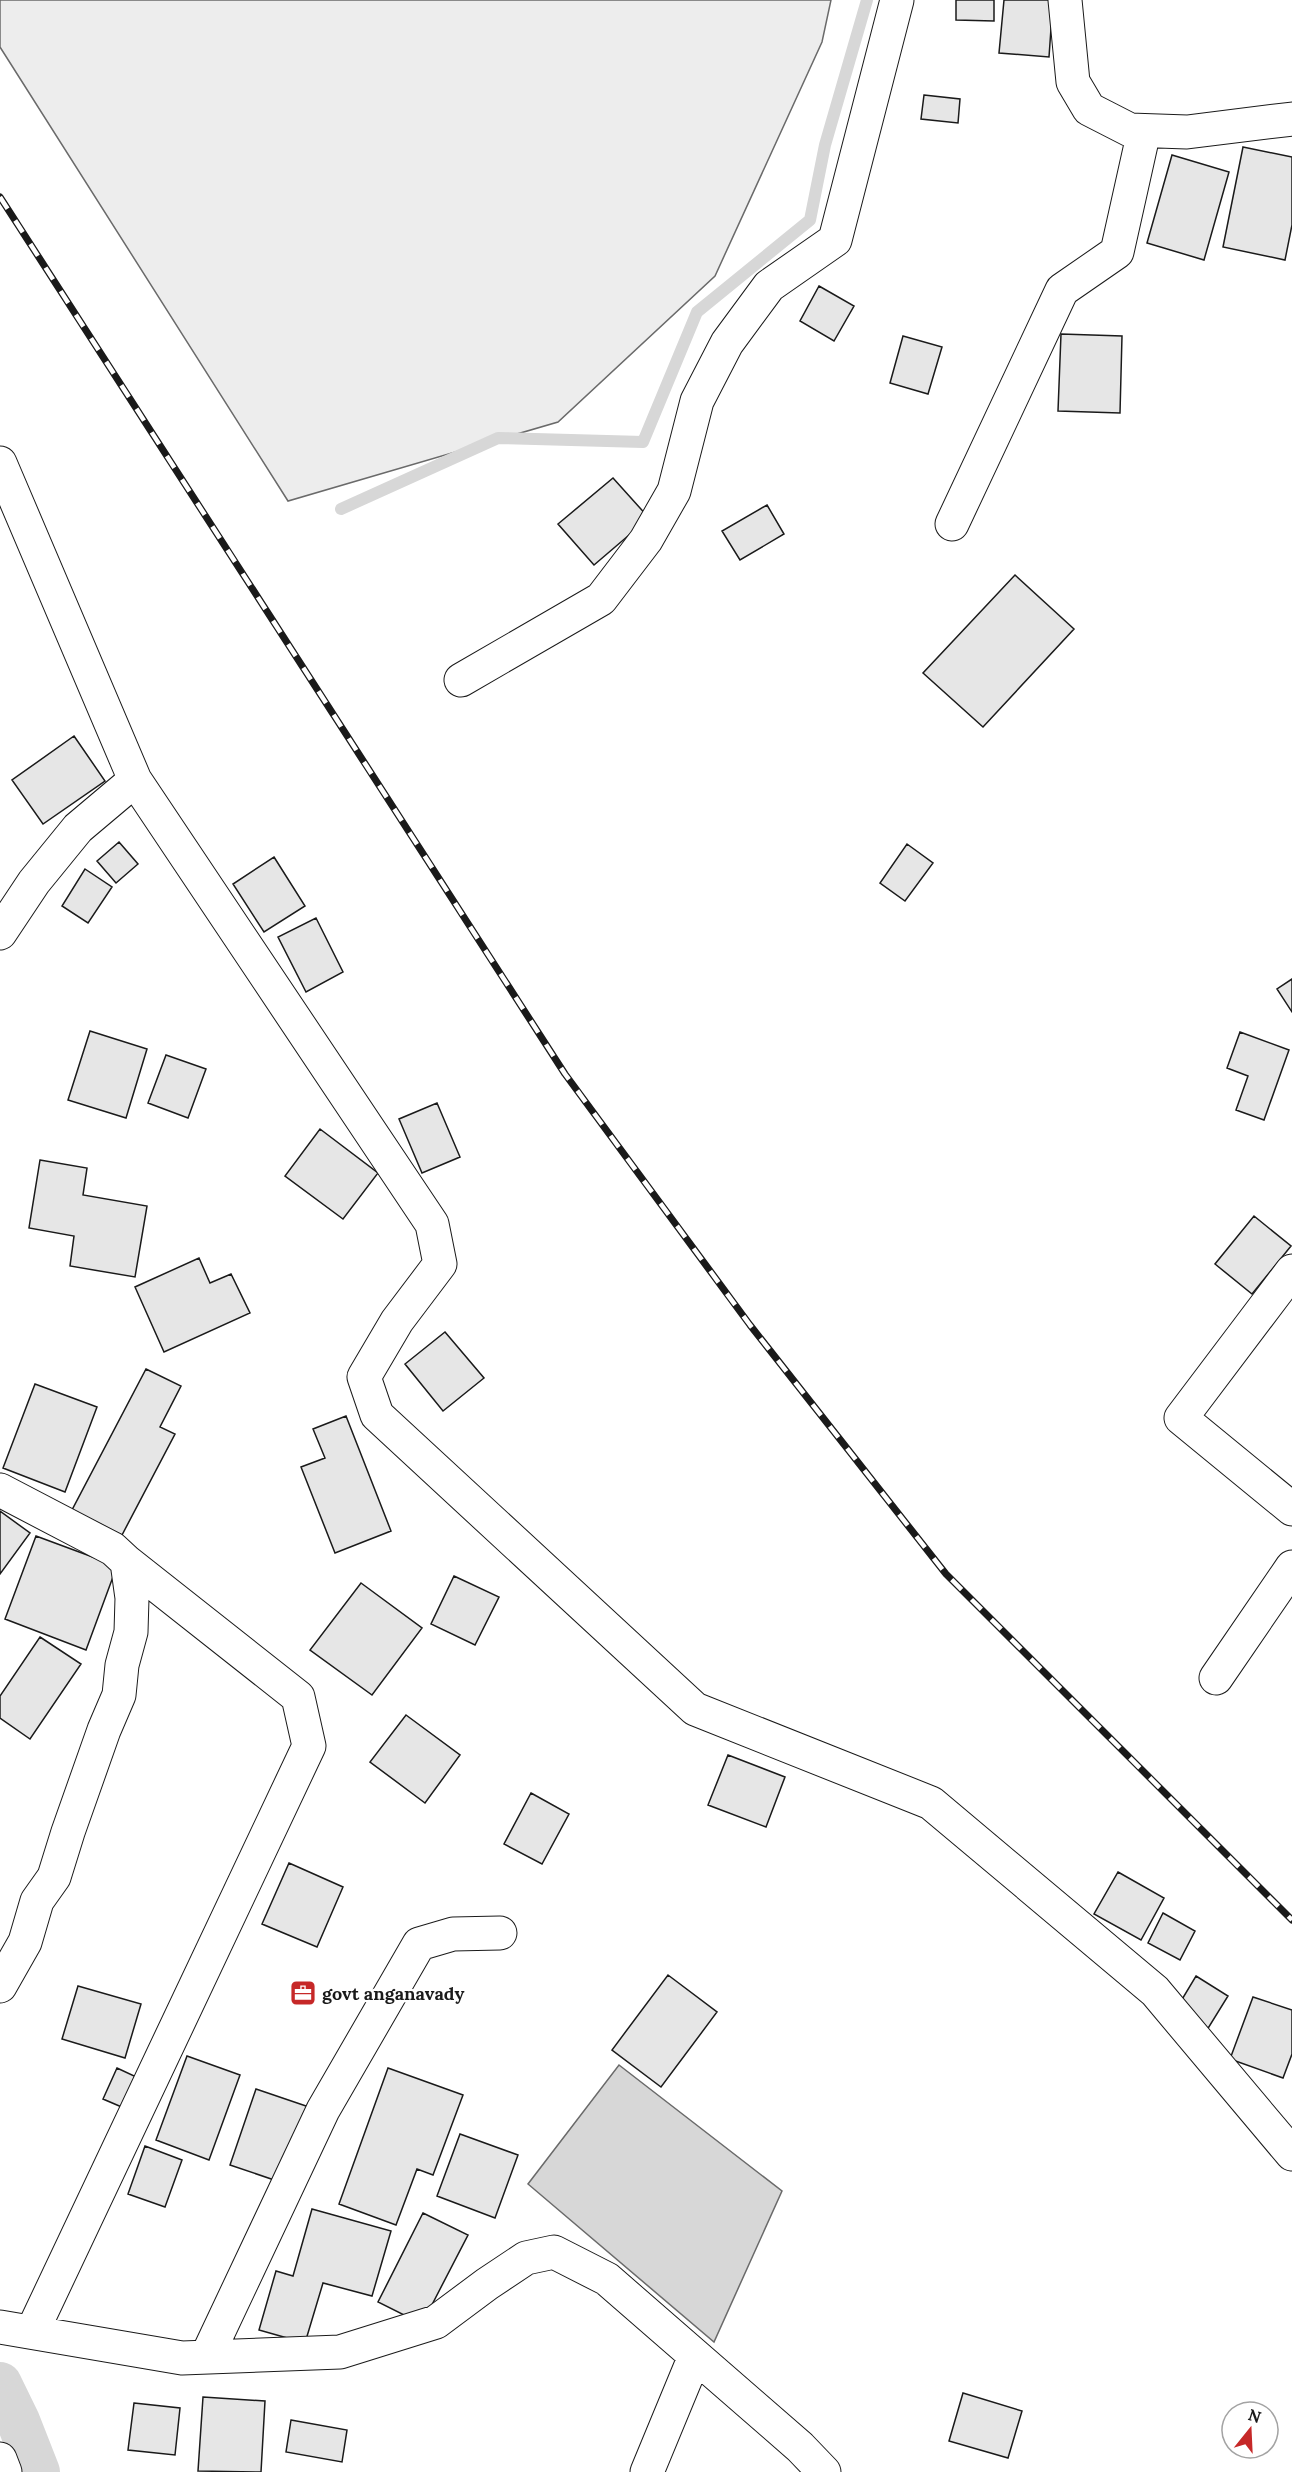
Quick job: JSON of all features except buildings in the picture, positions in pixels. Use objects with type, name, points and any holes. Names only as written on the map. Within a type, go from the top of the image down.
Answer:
[{"type":"street","points":[[461,680],[601,599],[646,540],[674,491],[697,401],[727,343],[769,286],[835,240],[897,0]]},
{"type":"street","points":[[1065,0],[1073,82],[1089,109],[1130,130],[1187,132],[1292,119]]},
{"type":"street","points":[[952,524],[1062,290],[1117,252],[1144,130]]},
{"type":"street","points":[[0,463],[135,780],[432,1224],[440,1264],[397,1321],[364,1377],[377,1415],[695,1709],[931,1803],[1155,1991],[1292,2154]]},
{"type":"street","points":[[0,933],[10,896],[78,828],[135,780]]},
{"type":"street","points":[[1292,1271],[1181,1418],[1292,1509]]},
{"type":"street","points":[[0,1490],[113,1548],[127,1562],[298,1697],[309,1746],[20,2330],[182,2358],[340,2352],[436,2322],[526,2258],[554,2252],[608,2280],[800,2447],[824,2472]]},
{"type":"street","points":[[0,1986],[25,1942],[37,1901],[54,1877],[118,1695],[122,1665],[131,1632],[132,1598],[127,1562]]},
{"type":"street","points":[[1216,1678],[1292,1567]]},
{"type":"street","points":[[207,2356],[323,2110],[419,1944],[453,1934],[500,1933]]},
{"type":"street","points":[[647,2472],[695,2356]]},
{"type":"street","points":[[0,2459],[5,2472]]},
{"type":"shaded area","points":[[0,0],[831,0],[822,42],[715,276],[558,422],[288,501],[0,47]]},
{"type":"shaded area","points":[[619,2065],[782,2191],[714,2342],[528,2184]]},
{"type":"waterway","points":[[341,509],[498,438],[643,442],[697,312],[810,220],[825,145],[867,0]]},
{"type":"waterway","points":[[0,2384],[18,2421],[38,2472]]},
{"type":"railway","points":[[0,197],[565,1074],[750,1325],[946,1574],[1292,1920]]},
{"type":"place","name":"govt anganavady","points":[[303,1993]]}]
